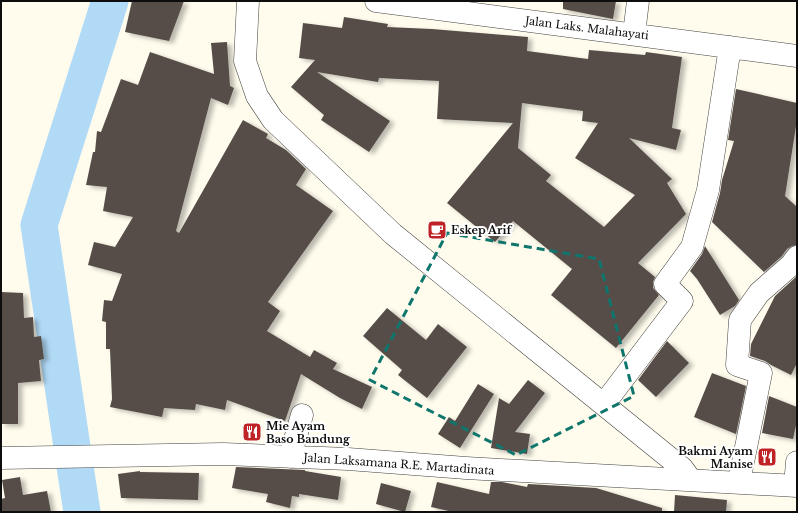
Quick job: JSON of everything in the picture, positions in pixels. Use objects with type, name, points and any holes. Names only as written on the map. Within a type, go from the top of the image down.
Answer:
[{"type":"street","points":[[248,1],[245,61],[257,96],[273,120],[392,234],[682,468],[691,480]]},
{"type":"street","name":"Jalan Laks. Malahayati","points":[[376,1],[478,8],[634,34],[797,56]]},
{"type":"street","points":[[634,34],[638,1]]},
{"type":"street","points":[[604,404],[682,301],[665,284],[692,248],[708,190],[730,47]]},
{"type":"street","points":[[739,482],[761,373],[737,365],[740,320],[759,293],[791,265],[797,257]]},
{"type":"street","points":[[290,457],[302,415]]},
{"type":"street","name":"Jalan Laksamana R.E. Martadinata","points":[[1,458],[223,454],[348,459],[466,468],[796,486]]},
{"type":"street","points":[[796,486],[797,462]]},
{"type":"highlighted area","points":[[447,233],[599,259],[634,396],[516,455],[370,380]]},
{"type":"building","points":[[132,1],[184,1],[169,41],[125,32]]},
{"type":"building","points":[[563,1],[616,1],[613,19],[563,9]]},
{"type":"building","points":[[344,17],[388,24],[387,27],[528,37],[527,51],[588,59],[589,50],[645,55],[646,52],[682,57],[672,128],[681,130],[676,150],[629,138],[672,179],[667,183],[686,214],[638,263],[655,277],[653,288],[659,295],[616,348],[551,295],[572,269],[513,221],[495,242],[447,203],[513,123],[437,119],[439,81],[379,78],[378,82],[317,72],[390,121],[369,152],[321,120],[324,115],[291,87],[315,60],[299,58],[303,23],[342,28]],"holes":[[[522,103],[583,111],[582,121],[598,123],[575,158],[635,195],[604,227],[546,181],[551,175],[518,148]]]},
{"type":"building","points":[[227,42],[230,86],[234,88],[228,105],[211,98],[176,231],[179,233],[243,120],[268,134],[266,138],[286,150],[306,169],[296,185],[333,211],[268,302],[280,311],[267,331],[310,357],[314,350],[337,363],[333,369],[372,387],[362,409],[340,398],[301,374],[285,421],[227,400],[225,410],[196,404],[195,410],[164,408],[162,417],[110,407],[112,399],[110,349],[106,349],[106,322],[102,321],[104,300],[112,301],[122,274],[88,265],[94,242],[115,247],[133,217],[103,211],[107,187],[86,185],[93,152],[95,152],[97,131],[101,132],[121,79],[138,85],[150,52],[214,74],[211,43]]},
{"type":"building","points":[[736,89],[797,103],[797,120],[785,196],[797,207],[797,245],[787,249],[782,256],[764,272],[712,222],[722,180],[734,141],[728,140]]},
{"type":"building","points":[[705,246],[739,300],[735,306],[720,315],[697,279],[690,271],[702,254]]},
{"type":"building","points":[[797,276],[797,363],[791,375],[765,361],[750,356],[751,344],[775,296]]},
{"type":"building","points":[[1,292],[23,293],[24,318],[33,317],[34,337],[41,336],[44,359],[39,360],[41,381],[18,383],[18,424],[1,424]]},
{"type":"building","points":[[387,308],[426,340],[438,324],[467,347],[427,398],[398,375],[402,370],[363,336]]},
{"type":"building","points":[[667,341],[689,363],[656,397],[638,380]]},
{"type":"building","points":[[712,373],[746,386],[736,434],[694,417]]},
{"type":"building","points":[[528,380],[545,393],[515,432],[530,434],[527,454],[491,448],[499,398],[509,404]]},
{"type":"building","points":[[478,384],[494,394],[460,448],[438,434],[449,417],[455,421]]},
{"type":"building","points":[[769,396],[797,407],[797,421],[793,439],[762,433]]},
{"type":"building","points":[[236,467],[305,470],[341,477],[338,500],[299,494],[299,497],[292,496],[290,508],[266,502],[268,494],[232,488]]},
{"type":"building","points":[[140,471],[199,473],[198,500],[121,498],[118,474]]},
{"type":"building","points":[[20,477],[23,495],[47,491],[51,512],[1,512],[1,499],[5,498],[2,480]]},
{"type":"building","points":[[437,482],[489,494],[491,482],[502,482],[527,487],[528,484],[596,488],[662,508],[662,512],[453,512],[431,507]]},
{"type":"building","points":[[381,483],[411,491],[405,512],[376,504]]},
{"type":"building","points":[[675,495],[727,500],[726,512],[674,512]]},
{"type":"waterway","points":[[82,512],[39,225],[110,1]]},
{"type":"place","name":"Eskep Arif","points":[[437,230]]},
{"type":"place","name":"Mie Ayam Baso Bandung","points":[[252,432]]},
{"type":"place","name":"Bakmi Ayam Manise","points":[[767,457]]}]
